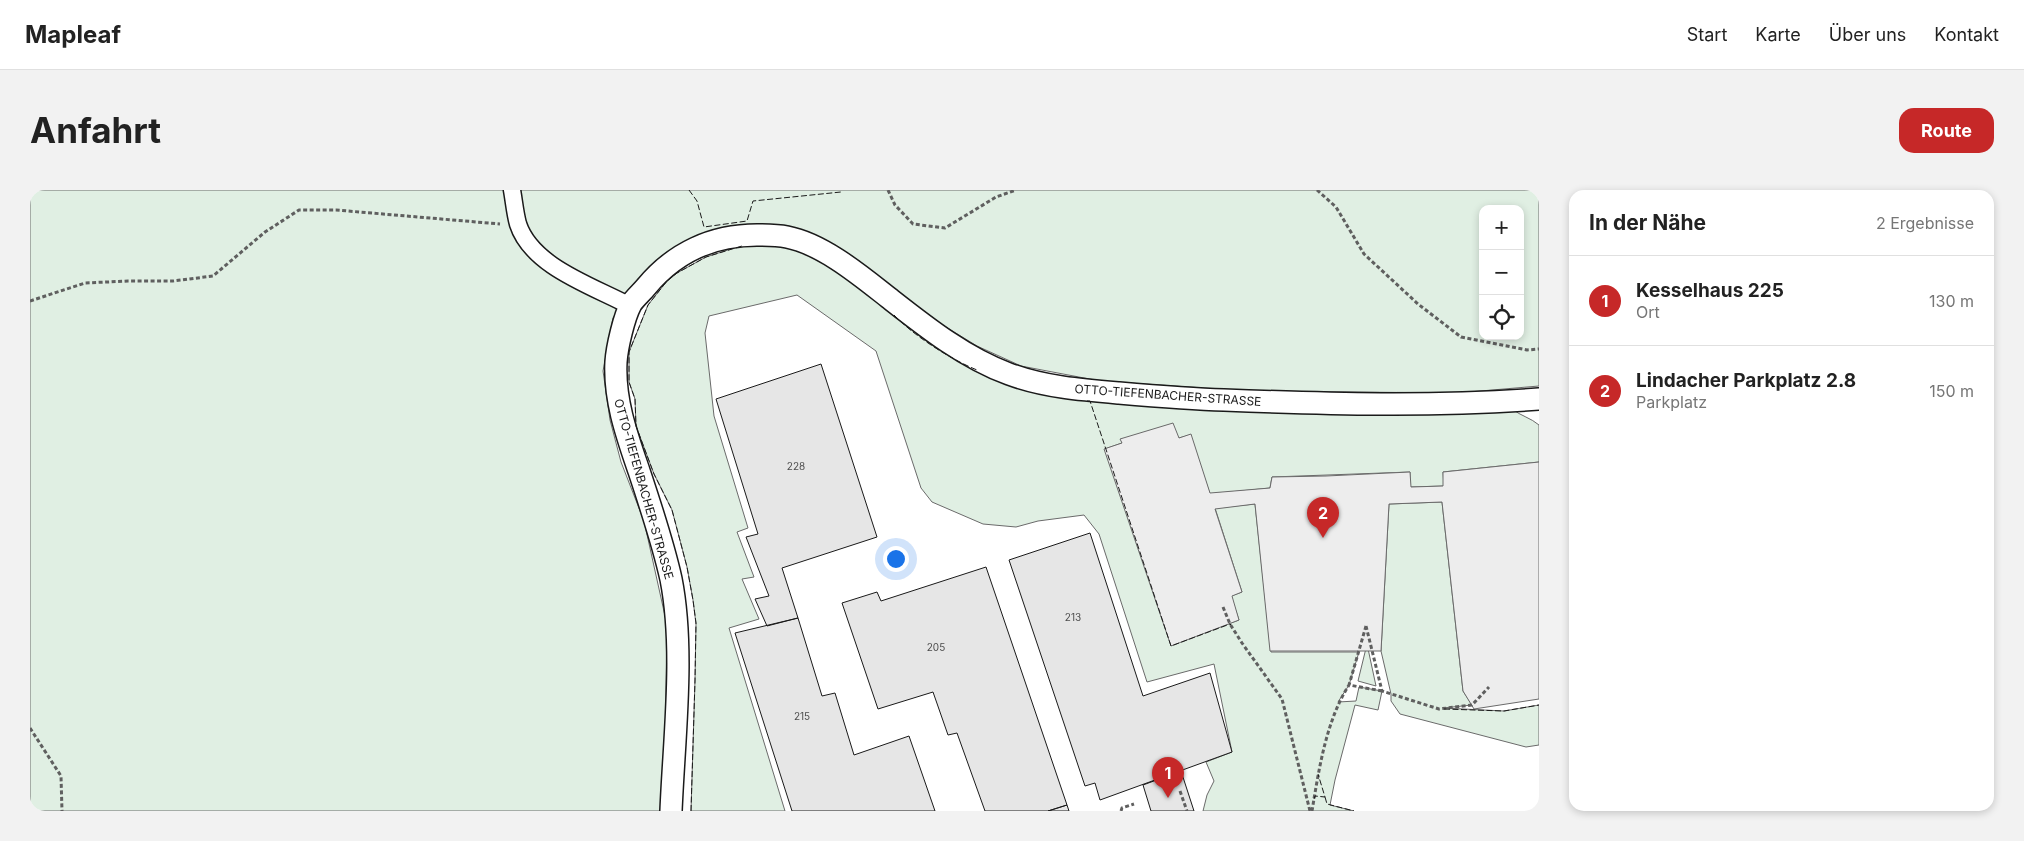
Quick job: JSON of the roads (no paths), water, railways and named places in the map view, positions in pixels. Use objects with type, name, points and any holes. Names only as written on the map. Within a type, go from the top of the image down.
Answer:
[{"type":"street","points":[[512,190],[519,225],[532,247],[552,266],[630,306]]},
{"type":"street","name":"OTTO-TIEFENBACHER-STRASSE","points":[[671,811],[677,622],[671,579],[660,538],[623,425],[617,394],[616,360],[630,306],[656,275],[671,262],[710,241],[734,236],[788,237],[811,246],[834,258],[920,322],[992,367],[1012,375],[1052,386],[1077,390],[1176,398],[1272,402],[1424,404],[1488,403],[1539,399]]},
{"type":"place","name":"Lindacher Parkplatz 2.8","points":[[1323,538]]},
{"type":"place","name":"Kesselhaus 225","points":[[1168,798]]}]
